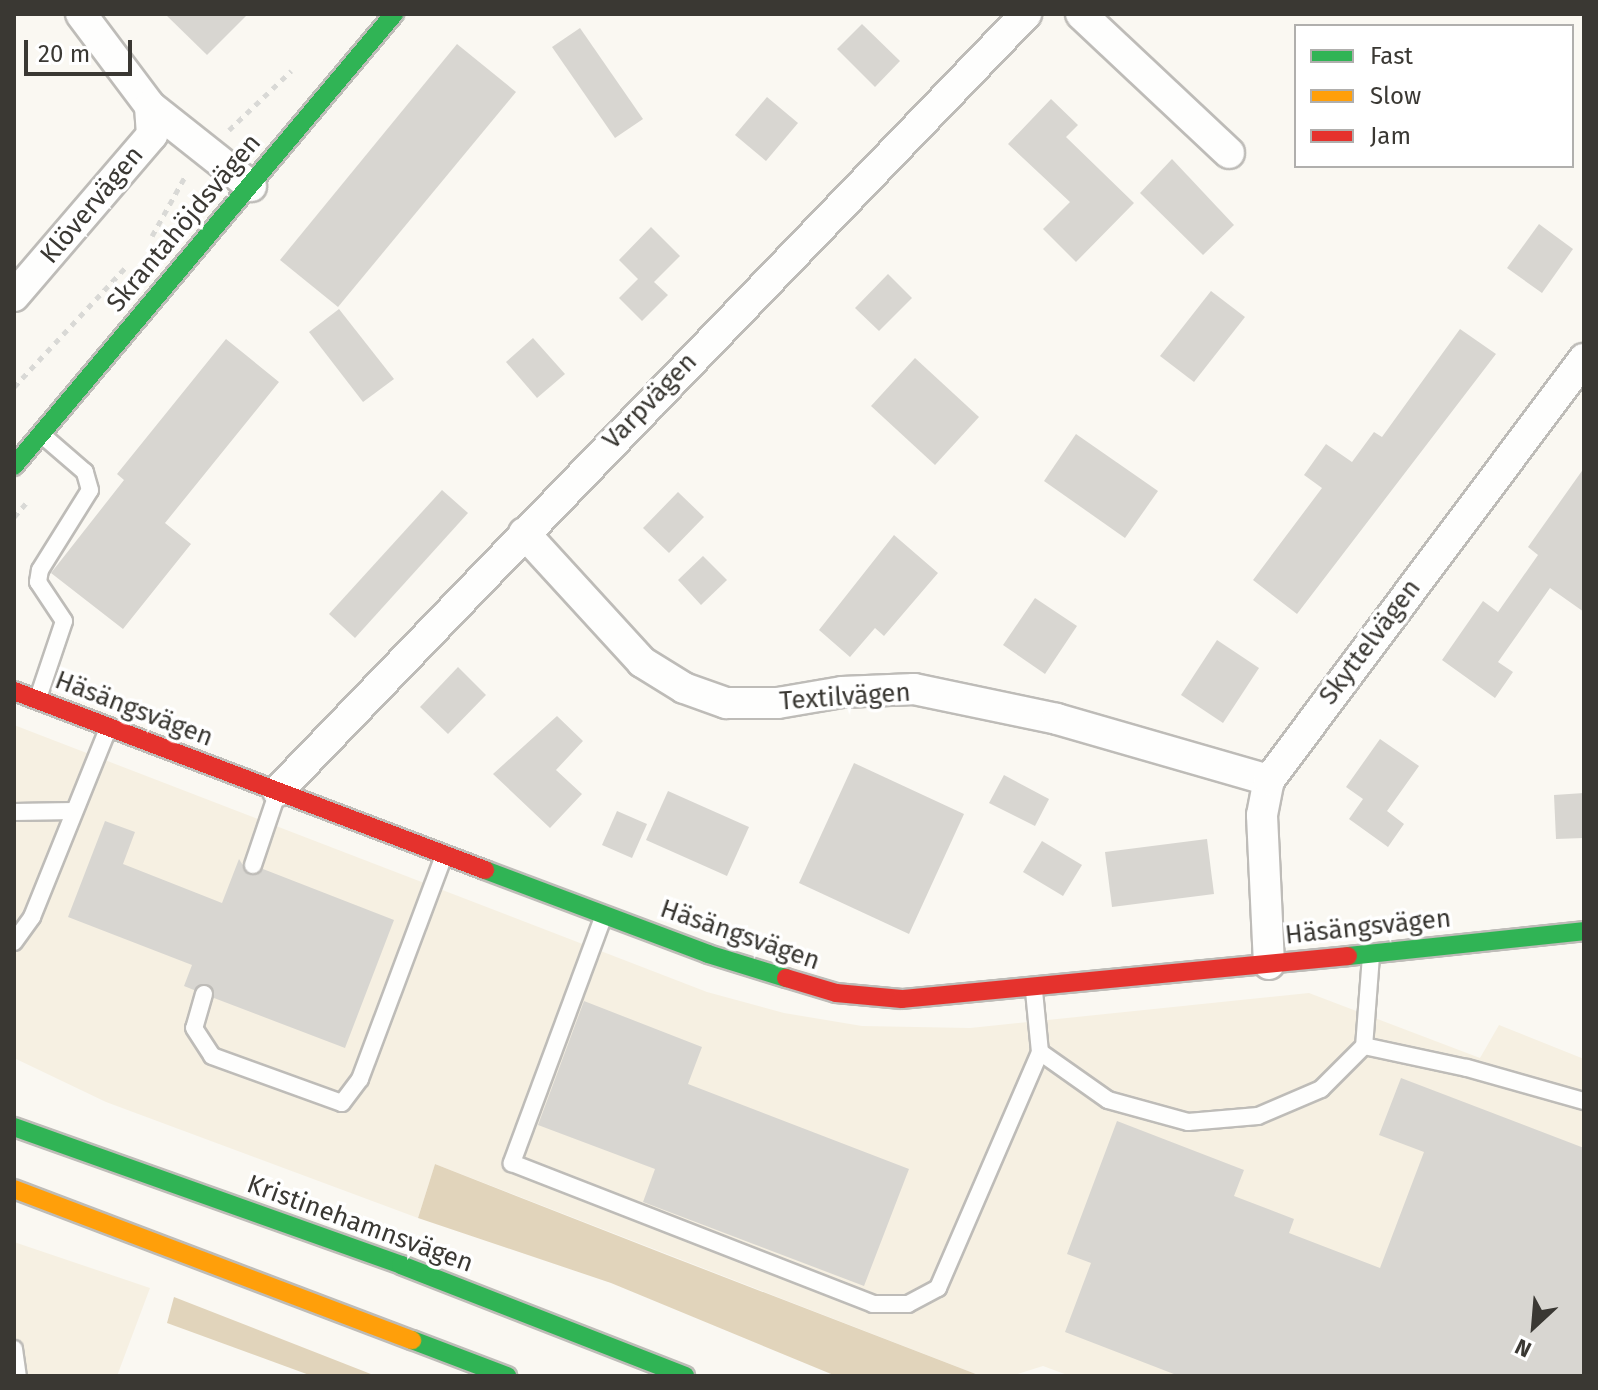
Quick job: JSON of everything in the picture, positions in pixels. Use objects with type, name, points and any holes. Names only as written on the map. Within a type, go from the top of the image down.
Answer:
[{"type":"main road","name":"Skrantahöjdsvägen","points":[[14,466],[394,14]]},
{"type":"main road","name":"Häsängsvägen","points":[[14,691],[604,915],[784,981],[836,993],[902,999],[1034,989],[1584,931]]},
{"type":"main road","name":"Kristinehamnsvägen","points":[[14,1127],[401,1265],[685,1376]]},
{"type":"main road","points":[[14,1189],[507,1376]]},
{"type":"street","points":[[81,14],[150,106],[206,154],[251,186]]},
{"type":"street","name":"Varpvägen","points":[[278,791],[1026,14]]},
{"type":"street","points":[[1081,14],[1229,153]]},
{"type":"street","name":"Klövervägen","points":[[14,296],[152,135],[150,106]]},
{"type":"street","name":"Skyttelvägen","points":[[1269,964],[1262,815],[1269,780],[1584,359]]},
{"type":"street","name":"Textilvägen","points":[[524,533],[642,662],[684,688],[726,703],[778,703],[842,692],[914,689],[1057,719],[1269,780]]},
{"type":"lane","points":[[37,700],[64,621],[38,582],[40,570],[90,490],[85,472],[40,434]]},
{"type":"lane","points":[[14,942],[32,917],[108,727]]},
{"type":"lane","points":[[253,865],[278,791]]},
{"type":"lane","points":[[14,812],[74,811]]},
{"type":"lane","points":[[204,994],[194,1028],[199,1043],[212,1056],[342,1103],[360,1079],[445,855]]},
{"type":"lane","points":[[604,915],[512,1163],[873,1304],[908,1304],[938,1288],[1040,1052],[1034,989]]},
{"type":"lane","points":[[1040,1052],[1108,1100],[1188,1122],[1258,1116],[1321,1089],[1364,1046],[1371,953]]},
{"type":"lane","points":[[1364,1046],[1467,1068],[1584,1101]]},
{"type":"lane","points":[[14,1349],[18,1376]]},
{"type":"path","points":[[143,248],[182,180],[296,66]]},
{"type":"path","points":[[14,387],[133,260]]},
{"type":"shaded area","points":[[14,725],[707,992],[784,1013],[862,1026],[970,1028],[1309,993],[1480,1058],[1499,1025],[1584,1059],[1584,1376],[1070,1376],[1043,1366],[1011,1376],[981,1376],[435,1164],[418,1218],[106,1102],[14,1058]]},
{"type":"shaded area","points":[[435,1164],[981,1376],[836,1376],[611,1283],[418,1218]]},
{"type":"shaded area","points":[[14,1242],[150,1288],[117,1376],[14,1376]]},
{"type":"shaded area","points":[[174,1297],[376,1376],[312,1376],[167,1323]]},
{"type":"building","points":[[165,14],[248,14],[207,55]]},
{"type":"building","points":[[862,24],[900,61],[875,87],[837,49]]},
{"type":"building","points":[[580,28],[643,119],[615,138],[552,47]]},
{"type":"building","points":[[457,44],[516,92],[338,307],[280,260]]},
{"type":"building","points":[[767,97],[798,123],[766,161],[735,135]]},
{"type":"building","points":[[1051,99],[1078,125],[1066,137],[1134,203],[1076,262],[1043,229],[1070,202],[1008,144]]},
{"type":"building","points":[[1172,159],[1234,225],[1203,255],[1140,193]]},
{"type":"building","points":[[1539,224],[1573,249],[1542,293],[1507,268]]},
{"type":"building","points":[[651,227],[680,256],[654,282],[668,295],[642,321],[619,298],[638,279],[619,260]]},
{"type":"building","points":[[888,274],[912,298],[879,331],[855,308]]},
{"type":"building","points":[[1211,291],[1245,317],[1194,382],[1160,356]]},
{"type":"building","points":[[339,309],[394,379],[363,402],[309,332]]},
{"type":"building","points":[[1460,329],[1496,354],[1297,614],[1253,580],[1322,488],[1304,475],[1326,444],[1352,462],[1374,432],[1382,437]]},
{"type":"building","points":[[533,338],[565,374],[537,398],[506,362]]},
{"type":"building","points":[[226,339],[279,382],[165,523],[191,544],[123,629],[51,573],[124,480],[117,474]]},
{"type":"building","points":[[915,358],[979,417],[935,465],[871,406]]},
{"type":"building","points":[[1076,434],[1158,491],[1125,538],[1044,481]]},
{"type":"building","points":[[1584,468],[1584,612],[1550,588],[1498,662],[1513,672],[1495,698],[1442,660],[1483,601],[1498,612],[1538,555],[1528,547]]},
{"type":"building","points":[[442,490],[468,513],[355,638],[329,614]]},
{"type":"building","points":[[678,492],[704,517],[669,553],[643,528]]},
{"type":"building","points":[[894,535],[938,573],[884,636],[875,628],[850,657],[819,630]]},
{"type":"building","points":[[703,556],[727,580],[701,605],[678,580]]},
{"type":"building","points":[[1035,598],[1077,626],[1045,674],[1003,645]]},
{"type":"building","points":[[1217,640],[1259,668],[1223,723],[1181,695]]},
{"type":"building","points":[[458,667],[486,695],[448,734],[420,707]]},
{"type":"building","points":[[557,716],[583,741],[556,770],[582,794],[550,828],[493,774]]},
{"type":"building","points":[[1380,739],[1419,766],[1387,811],[1404,824],[1388,847],[1349,819],[1363,799],[1346,787]]},
{"type":"building","points":[[854,763],[964,814],[909,934],[799,883]]},
{"type":"building","points":[[1004,775],[1049,799],[1035,826],[989,803]]},
{"type":"building","points":[[668,791],[749,827],[727,876],[646,840]]},
{"type":"building","points":[[1584,793],[1584,838],[1556,839],[1554,795]]},
{"type":"building","points":[[617,811],[647,824],[632,858],[602,845]]},
{"type":"building","points":[[105,821],[135,832],[123,864],[222,903],[239,859],[249,875],[263,869],[394,920],[345,1048],[214,998],[208,984],[194,990],[184,986],[192,965],[68,917]]},
{"type":"building","points":[[1207,839],[1214,894],[1112,907],[1105,852]]},
{"type":"building","points":[[1042,841],[1082,865],[1063,896],[1023,872]]},
{"type":"building","points":[[584,1001],[702,1047],[688,1084],[909,1169],[864,1286],[643,1202],[655,1169],[538,1125]]},
{"type":"building","points":[[1401,1078],[1584,1148],[1584,1376],[1179,1376],[1065,1332],[1091,1263],[1067,1254],[1117,1121],[1244,1170],[1234,1196],[1294,1219],[1289,1233],[1380,1268],[1424,1152],[1379,1135]]},
{"type":"traffic: fast","points":[[14,466],[394,14]]},
{"type":"traffic: fast","points":[[485,870],[708,954],[786,978]]},
{"type":"traffic: fast","points":[[1348,956],[1584,931]]},
{"type":"traffic: fast","points":[[14,1127],[401,1265],[685,1376]]},
{"type":"traffic: fast","points":[[412,1340],[507,1376]]},
{"type":"traffic: slow","points":[[14,1189],[412,1340]]},
{"type":"traffic: jam","points":[[14,691],[485,870]]},
{"type":"traffic: jam","points":[[786,978],[836,993],[902,999],[1348,956]]}]
